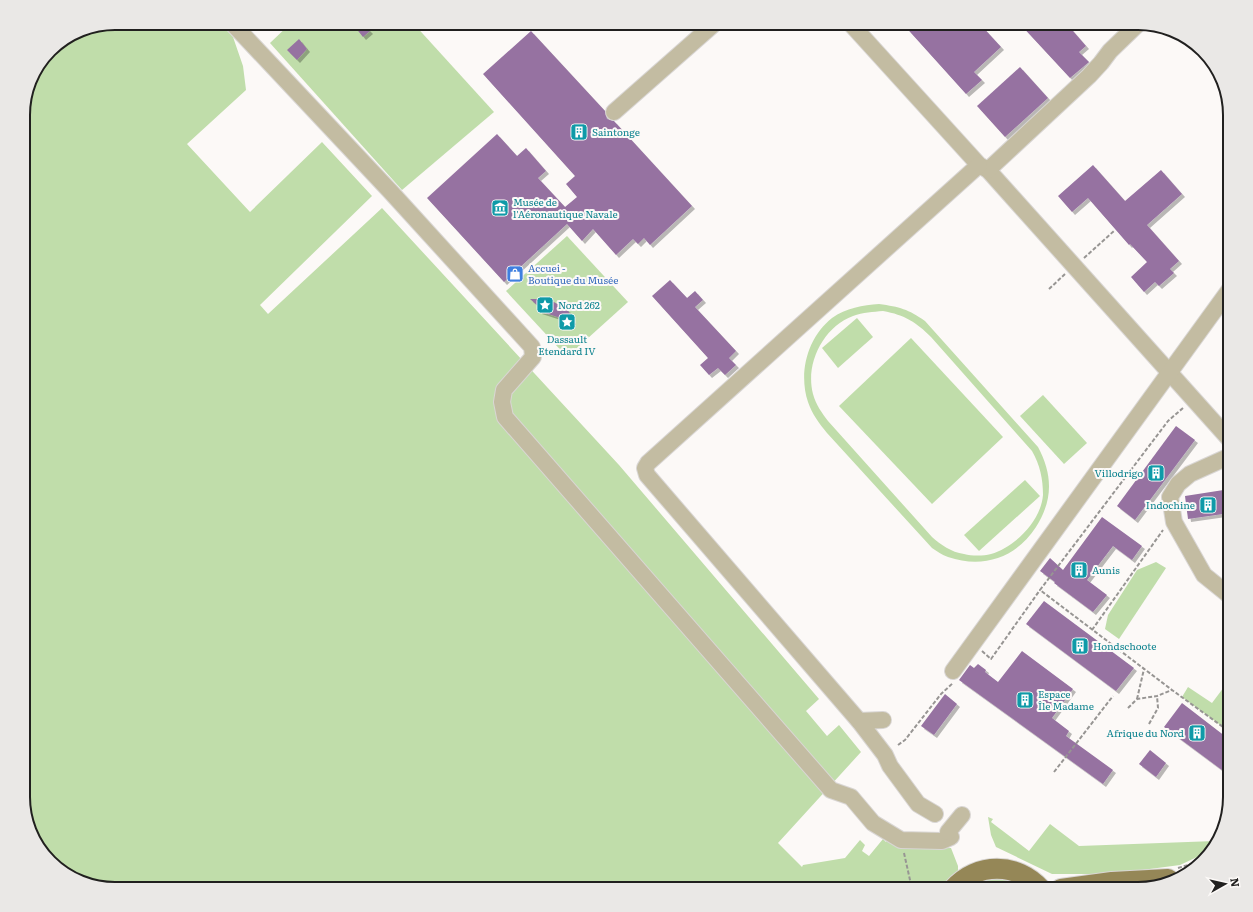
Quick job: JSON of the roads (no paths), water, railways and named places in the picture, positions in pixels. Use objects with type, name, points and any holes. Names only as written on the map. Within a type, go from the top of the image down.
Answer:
[{"type":"main road","points":[[960,882],[973,874],[994,868],[1007,869],[1020,873],[1034,882]]},
{"type":"main road","points":[[1112,882],[1161,878]]},
{"type":"lane","points":[[239,30],[390,191],[532,347],[533,358],[504,390],[502,402],[505,417],[831,790],[851,797],[873,823],[901,840],[942,840],[950,835],[962,815]]},
{"type":"lane","points":[[614,112],[707,30]]},
{"type":"lane","points":[[857,30],[984,167],[1223,432]]},
{"type":"lane","points":[[935,814],[918,804],[890,766],[886,755],[859,721],[647,475],[645,468],[648,463],[1083,81],[1101,63],[1110,51],[1132,30]]},
{"type":"lane","points":[[953,671],[1223,299]]},
{"type":"lane","points":[[1223,459],[1190,474],[1178,484],[1170,497],[1174,522],[1204,575],[1223,590]]},
{"type":"lane","points":[[859,721],[883,720]]},
{"type":"place","name":"Saintonge","points":[[579,132]]},
{"type":"place","name":"Musée de l'Aéronautique Navale","points":[[500,208]]},
{"type":"place","name":"Accuei - Boutique du Musée","points":[[515,274]]},
{"type":"place","name":"Nord 262","points":[[545,305]]},
{"type":"place","name":"Dassault Etendard IV","points":[[567,322]]},
{"type":"place","name":"Villodrigo","points":[[1156,473]]},
{"type":"place","name":"Indochine","points":[[1208,505]]},
{"type":"place","name":"Aunis","points":[[1079,570]]},
{"type":"place","name":"Hondschoote","points":[[1080,646]]},
{"type":"place","name":"Espace Île Madame","points":[[1025,700]]},
{"type":"place","name":"Afrique du Nord","points":[[1197,733]]}]
